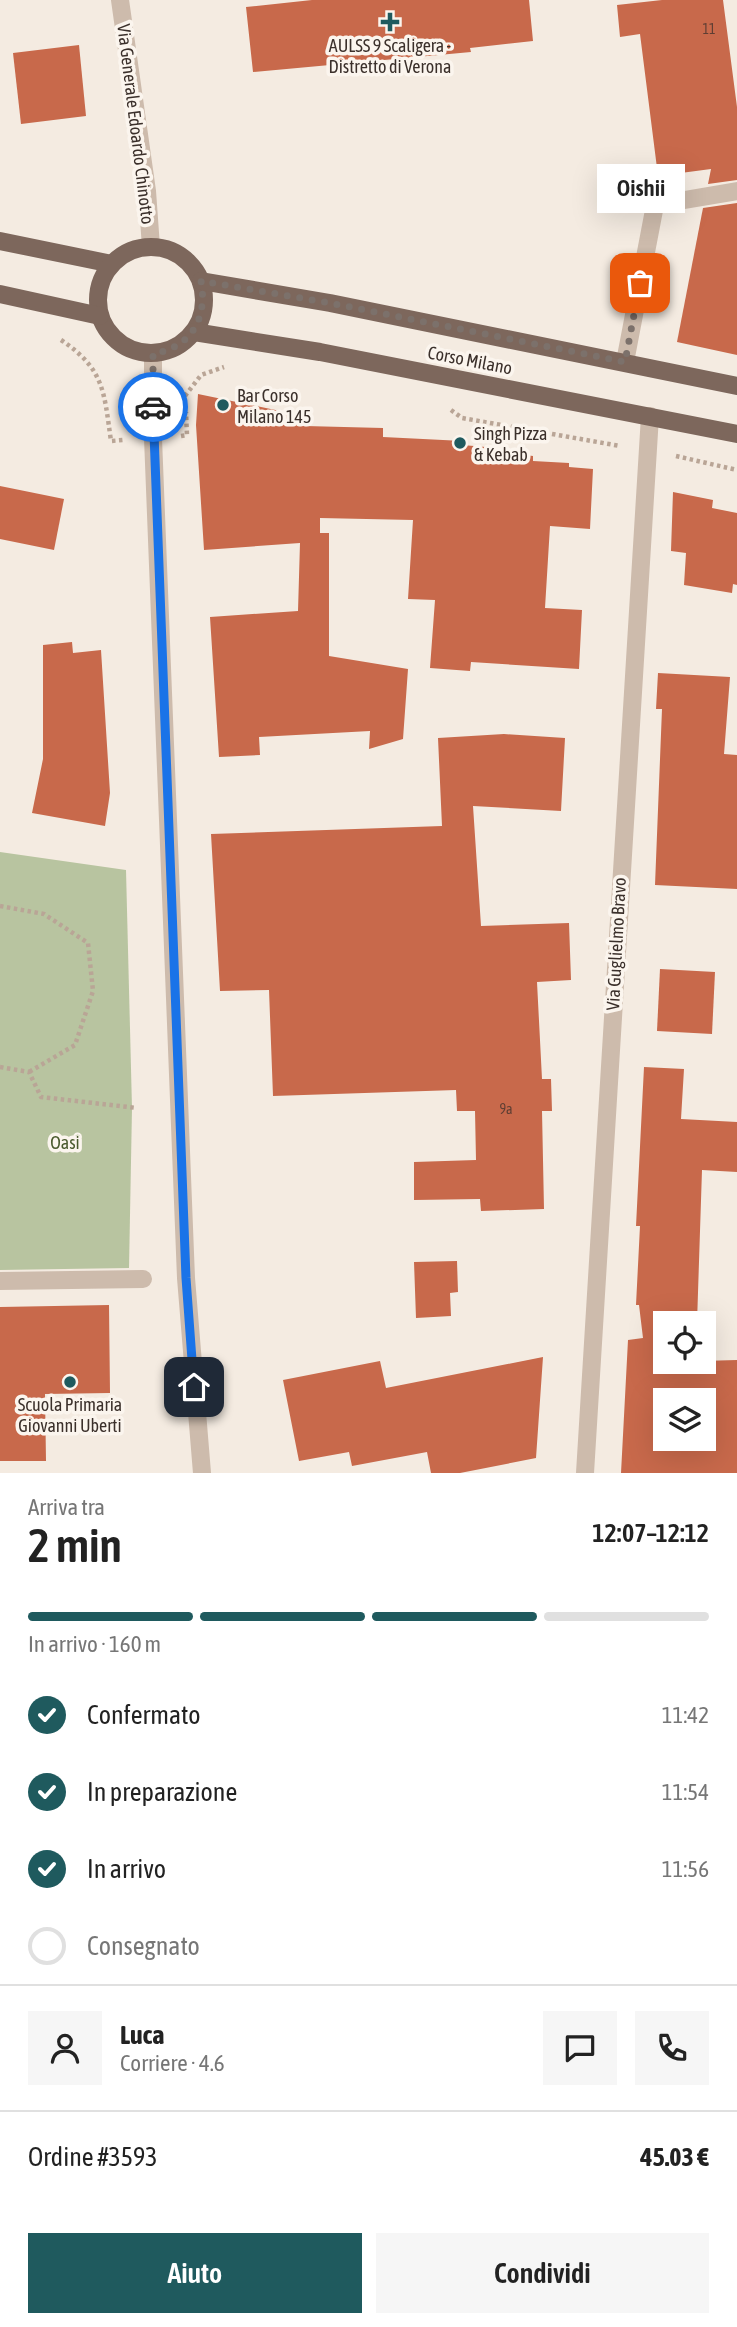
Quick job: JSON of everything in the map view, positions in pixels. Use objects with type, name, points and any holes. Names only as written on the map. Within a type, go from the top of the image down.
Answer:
[{"type":"main road","points":[[0,241],[112,264]]},
{"type":"main road","points":[[151,247],[163,249],[186,260],[201,281],[204,299],[202,316],[194,332],[183,343],[169,351],[153,354],[136,352],[120,343],[108,331],[100,316],[99,288],[112,264],[136,249],[151,247]]},
{"type":"main road","name":"Corso Milano","points":[[201,281],[330,303],[737,386]]},
{"type":"main road","points":[[0,294],[100,316]]},
{"type":"main road","name":"Corso Milano","points":[[194,332],[320,352],[737,434]]},
{"type":"street","name":"Via Generale Edoardo Chinotto","points":[[120,0],[147,191],[151,247]]},
{"type":"street","points":[[625,362],[655,205],[737,191]]},
{"type":"street","points":[[153,354],[153,438],[186,1278],[202,1473]]},
{"type":"street","name":"Via Guglielmo Bravo","points":[[585,1473],[650,416]]},
{"type":"street","points":[[0,1281],[143,1279]]},
{"type":"path","points":[[50,333],[79,352],[102,382],[111,441]]},
{"type":"path","points":[[187,435],[185,393],[201,375],[226,366]]},
{"type":"path","points":[[446,405],[462,418],[615,445]]},
{"type":"path","points":[[674,456],[737,470]]},
{"type":"path","points":[[0,906],[44,914],[88,943],[93,991],[75,1045],[29,1072],[0,1067]]},
{"type":"path","points":[[29,1072],[41,1097],[137,1108]]},
{"type":"green space","name":"Oasi","points":[[0,852],[126,870],[132,1108],[129,1268],[0,1270]]},
{"type":"building","name":"AULSS 9 Scaligera - Distretto di Verona","points":[[312,0],[529,0],[533,41],[470,48],[471,52],[253,72],[246,7]]},
{"type":"building","points":[[662,0],[723,0],[737,107],[737,180],[708,184],[711,169],[658,176],[640,34],[620,37],[617,5]]},
{"type":"building","points":[[79,45],[86,116],[21,124],[13,53]]},
{"type":"building","points":[[737,203],[737,355],[677,342],[703,208]]},
{"type":"building","points":[[198,394],[304,416],[305,426],[383,428],[383,437],[463,441],[462,445],[533,456],[533,461],[569,463],[569,467],[593,469],[590,529],[550,526],[545,608],[582,610],[579,669],[471,662],[470,671],[430,668],[435,600],[408,599],[413,520],[320,518],[320,533],[329,533],[329,656],[408,669],[403,739],[369,749],[370,731],[259,737],[260,755],[219,757],[210,617],[298,611],[300,543],[204,550],[196,425]]},
{"type":"building","points":[[0,486],[64,499],[54,550],[0,539]]},
{"type":"building","points":[[673,492],[713,500],[712,508],[737,513],[737,585],[733,584],[732,593],[684,585],[686,553],[671,551]]},
{"type":"building","points":[[72,642],[73,653],[101,650],[110,793],[105,826],[32,813],[43,759],[43,645]]},
{"type":"building","points":[[658,673],[730,677],[724,754],[737,755],[737,889],[655,885],[662,709],[656,709]]},
{"type":"building","points":[[504,734],[565,738],[561,811],[473,806],[481,926],[569,923],[571,980],[537,982],[542,1079],[551,1079],[552,1111],[542,1111],[544,1209],[481,1211],[480,1199],[414,1200],[414,1162],[476,1160],[475,1111],[457,1111],[456,1090],[273,1096],[269,990],[220,991],[211,834],[442,826],[438,738]]},
{"type":"building","points":[[660,969],[715,972],[712,1034],[657,1031]]},
{"type":"building","points":[[644,1067],[684,1069],[681,1119],[737,1122],[737,1172],[702,1170],[697,1311],[653,1311],[653,1374],[716,1374],[716,1361],[737,1360],[737,1473],[621,1473],[628,1340],[643,1338],[639,1305],[636,1305],[640,1226],[636,1226]]},
{"type":"building","points":[[457,1261],[458,1292],[450,1293],[451,1316],[416,1318],[414,1262]]},
{"type":"building","points":[[109,1305],[110,1393],[45,1394],[46,1461],[0,1461],[0,1307]]},
{"type":"building","points":[[543,1357],[536,1458],[460,1473],[431,1473],[427,1452],[352,1466],[349,1452],[299,1461],[283,1380],[380,1361],[386,1388]]},
{"type":"way so far","points":[[153,407],[153,354],[169,351],[183,343],[194,332],[202,316],[204,299],[201,281],[330,303],[625,362],[640,283]]},
{"type":"place","name":"AULSS 9 Scaligera - Distretto di Verona","points":[[390,22]]},
{"type":"place","name":"Oishii","points":[[640,283]]},
{"type":"place","name":"Bar Corso Milano 145","points":[[223,405]]},
{"type":"place","name":"Singh Pizza & Kebab","points":[[460,443]]},
{"type":"place","name":"Scuola Primaria Giovanni Uberti","points":[[70,1382]]},
{"type":"route","points":[[153,407],[186,1278],[194,1387]]}]
